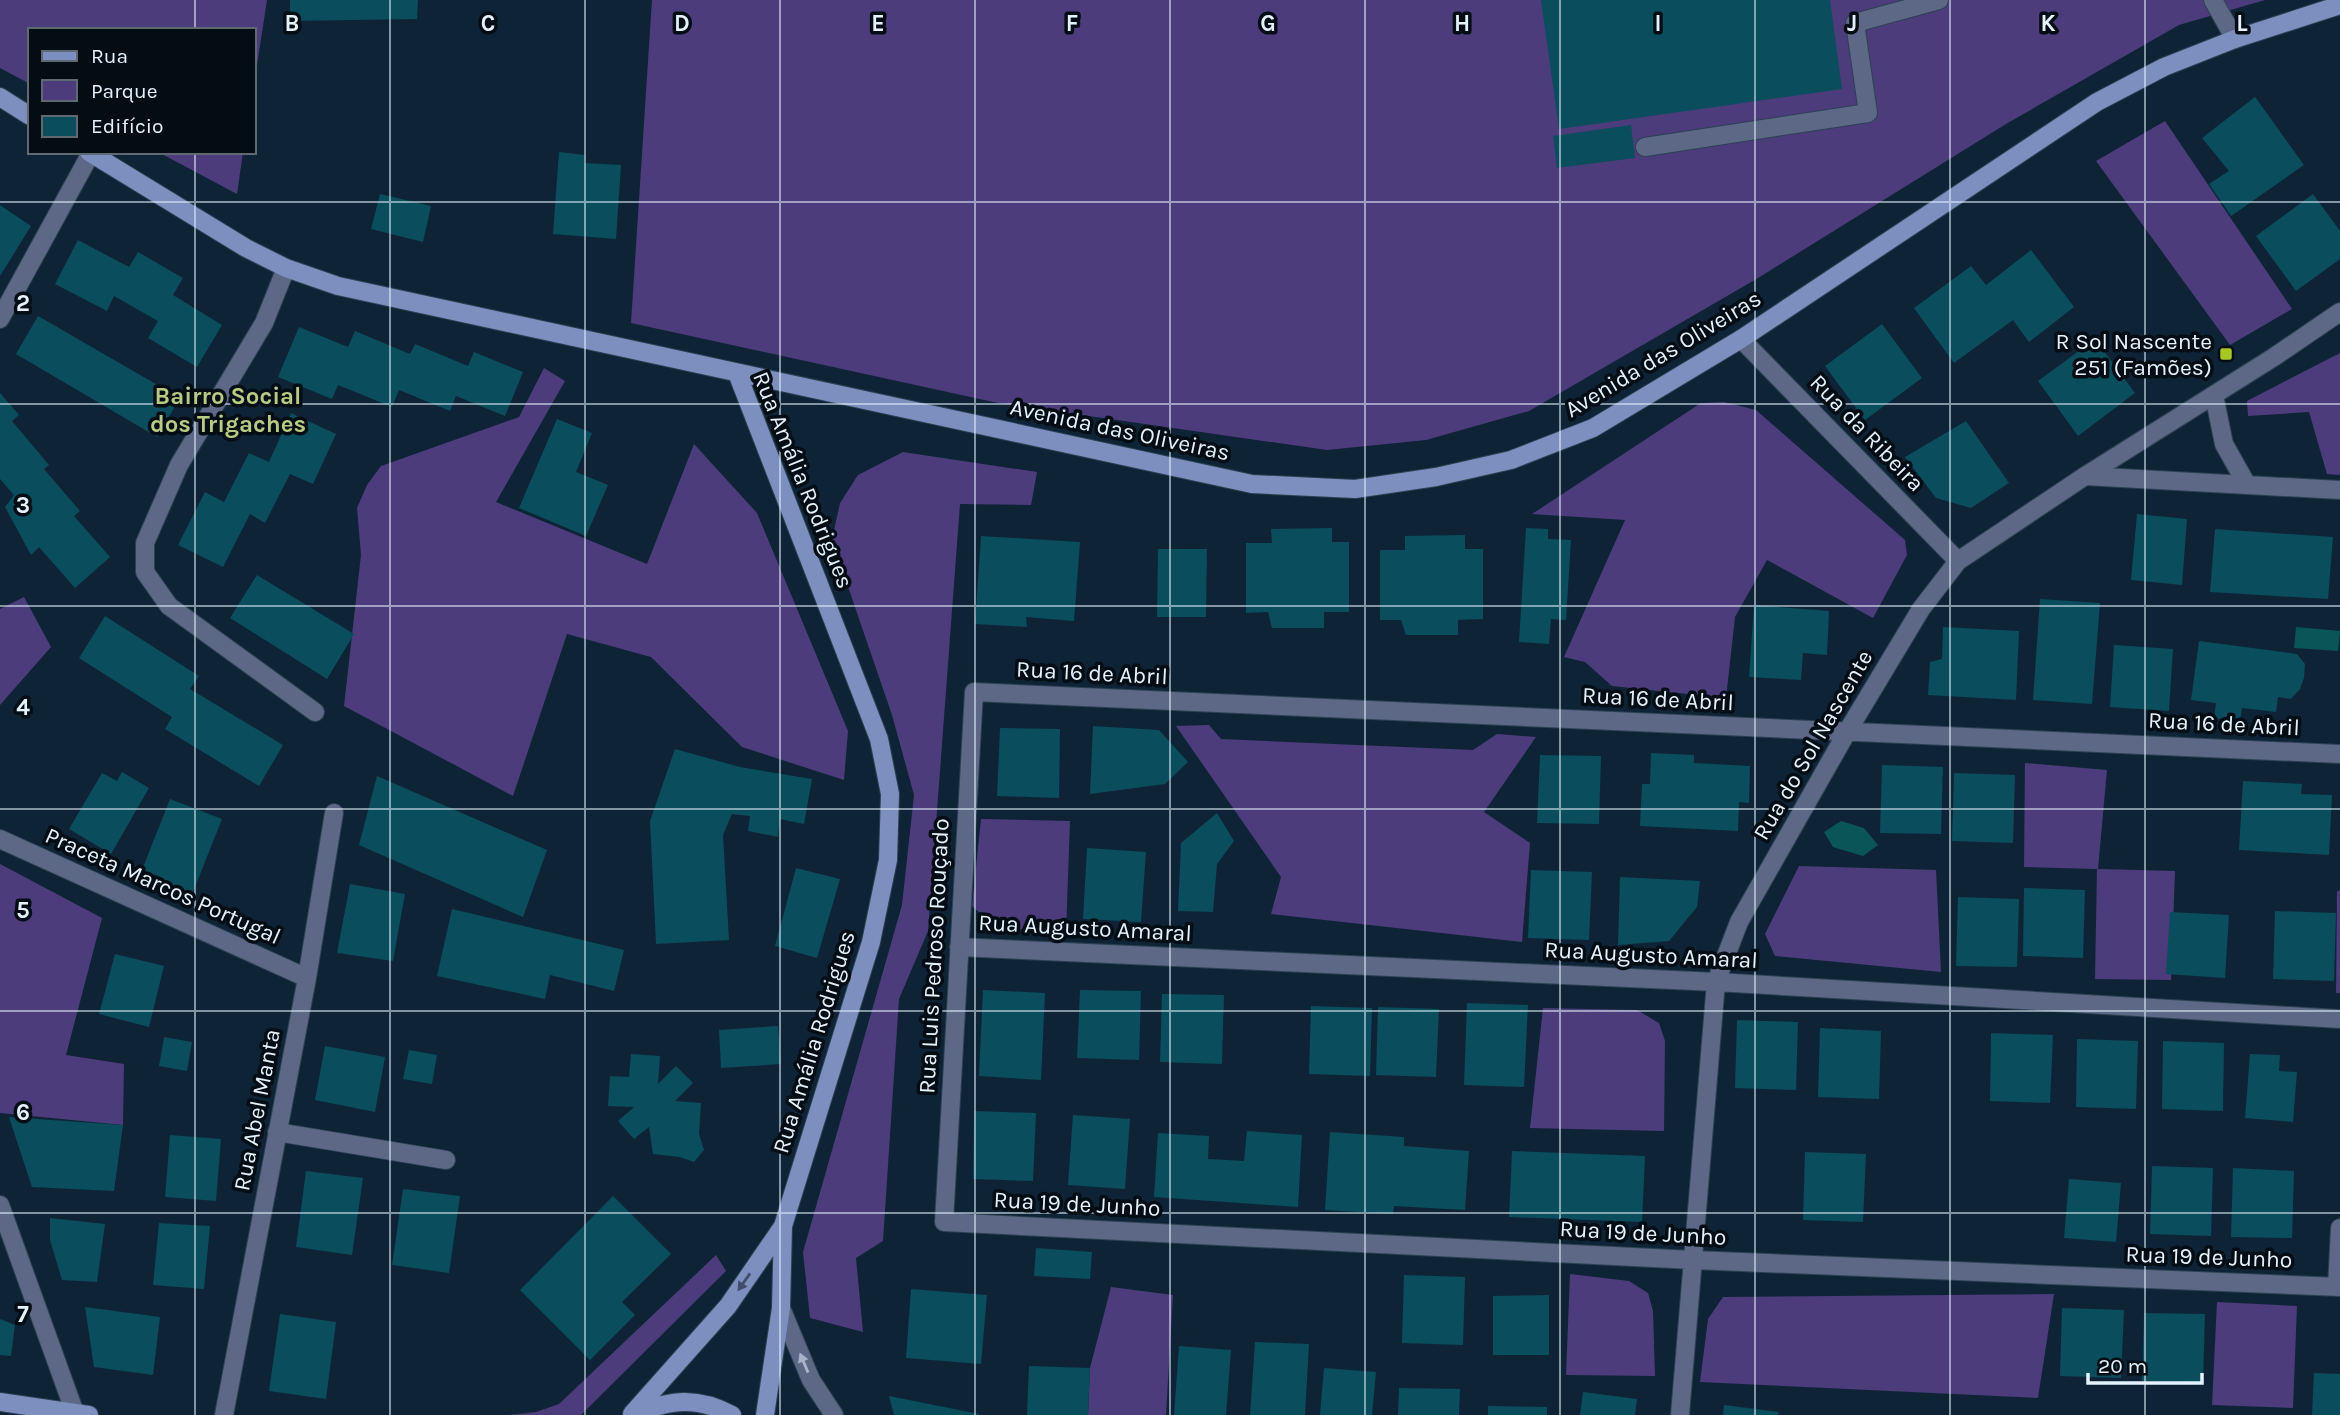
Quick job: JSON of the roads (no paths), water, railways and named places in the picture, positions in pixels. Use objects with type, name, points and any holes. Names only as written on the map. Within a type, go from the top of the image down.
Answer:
[{"type":"street","points":[[1645,147],[1868,113],[1855,23],[1939,0]]},
{"type":"street","points":[[2213,0],[2235,39]]},
{"type":"street","name":"Avenida das Oliveiras","points":[[737,373],[1252,484],[1355,489],[1436,477],[1511,460],[1593,428],[1741,339],[2097,102],[2164,67],[2235,39],[2340,5]]},
{"type":"street","points":[[0,97],[28,115]]},
{"type":"street","points":[[0,319],[89,154]]},
{"type":"street","name":"Rua Amália Rodrigues","points":[[92,154],[246,248],[286,268],[338,286],[737,373],[879,739],[890,794],[888,860],[871,943],[783,1226],[781,1308],[765,1415]]},
{"type":"street","points":[[286,268],[264,324],[179,465],[145,543],[145,572],[169,606],[315,712]]},
{"type":"street","name":"Rua do Sol Nascente","points":[[1680,1415],[1716,982],[1739,922],[1847,732],[1921,609],[1958,561],[2340,312]]},
{"type":"street","name":"Rua da Ribeira","points":[[1741,339],[1958,561]]},
{"type":"street","points":[[2214,395],[2224,444],[2247,485]]},
{"type":"street","points":[[2085,476],[2340,490]]},
{"type":"street","name":"Rua 16 de Abril","points":[[974,692],[2340,754]]},
{"type":"street","name":"Rua Luis Pedroso Rouçado","points":[[944,1222],[974,692]]},
{"type":"street","name":"Rua Abel Manta","points":[[224,1415],[307,978],[334,813]]},
{"type":"street","name":"Praceta Marcos Portugal","points":[[0,839],[307,978]]},
{"type":"street","name":"Rua Augusto Amaral","points":[[959,947],[1716,982],[2340,1019]]},
{"type":"street","points":[[277,1132],[446,1160]]},
{"type":"street","points":[[0,1205],[82,1414],[0,1402]]},
{"type":"street","name":"Rua 19 de Junho","points":[[944,1222],[1693,1260],[2338,1287]]},
{"type":"street","name":"Rua Amália Rodrigues","points":[[632,1414],[728,1306],[783,1226]]},
{"type":"street","points":[[2338,1287],[2340,1228]]},
{"type":"street","points":[[781,1308],[811,1380],[834,1415]]},
{"type":"street","points":[[632,1414],[660,1405],[692,1400],[715,1406],[732,1415]]},
{"type":"place","name":"R Sol Nascente 251 (Famões)","points":[[2226,354]]},
{"type":"district","name":"Bairro Social dos Trigaches","points":[[228,410]]}]
